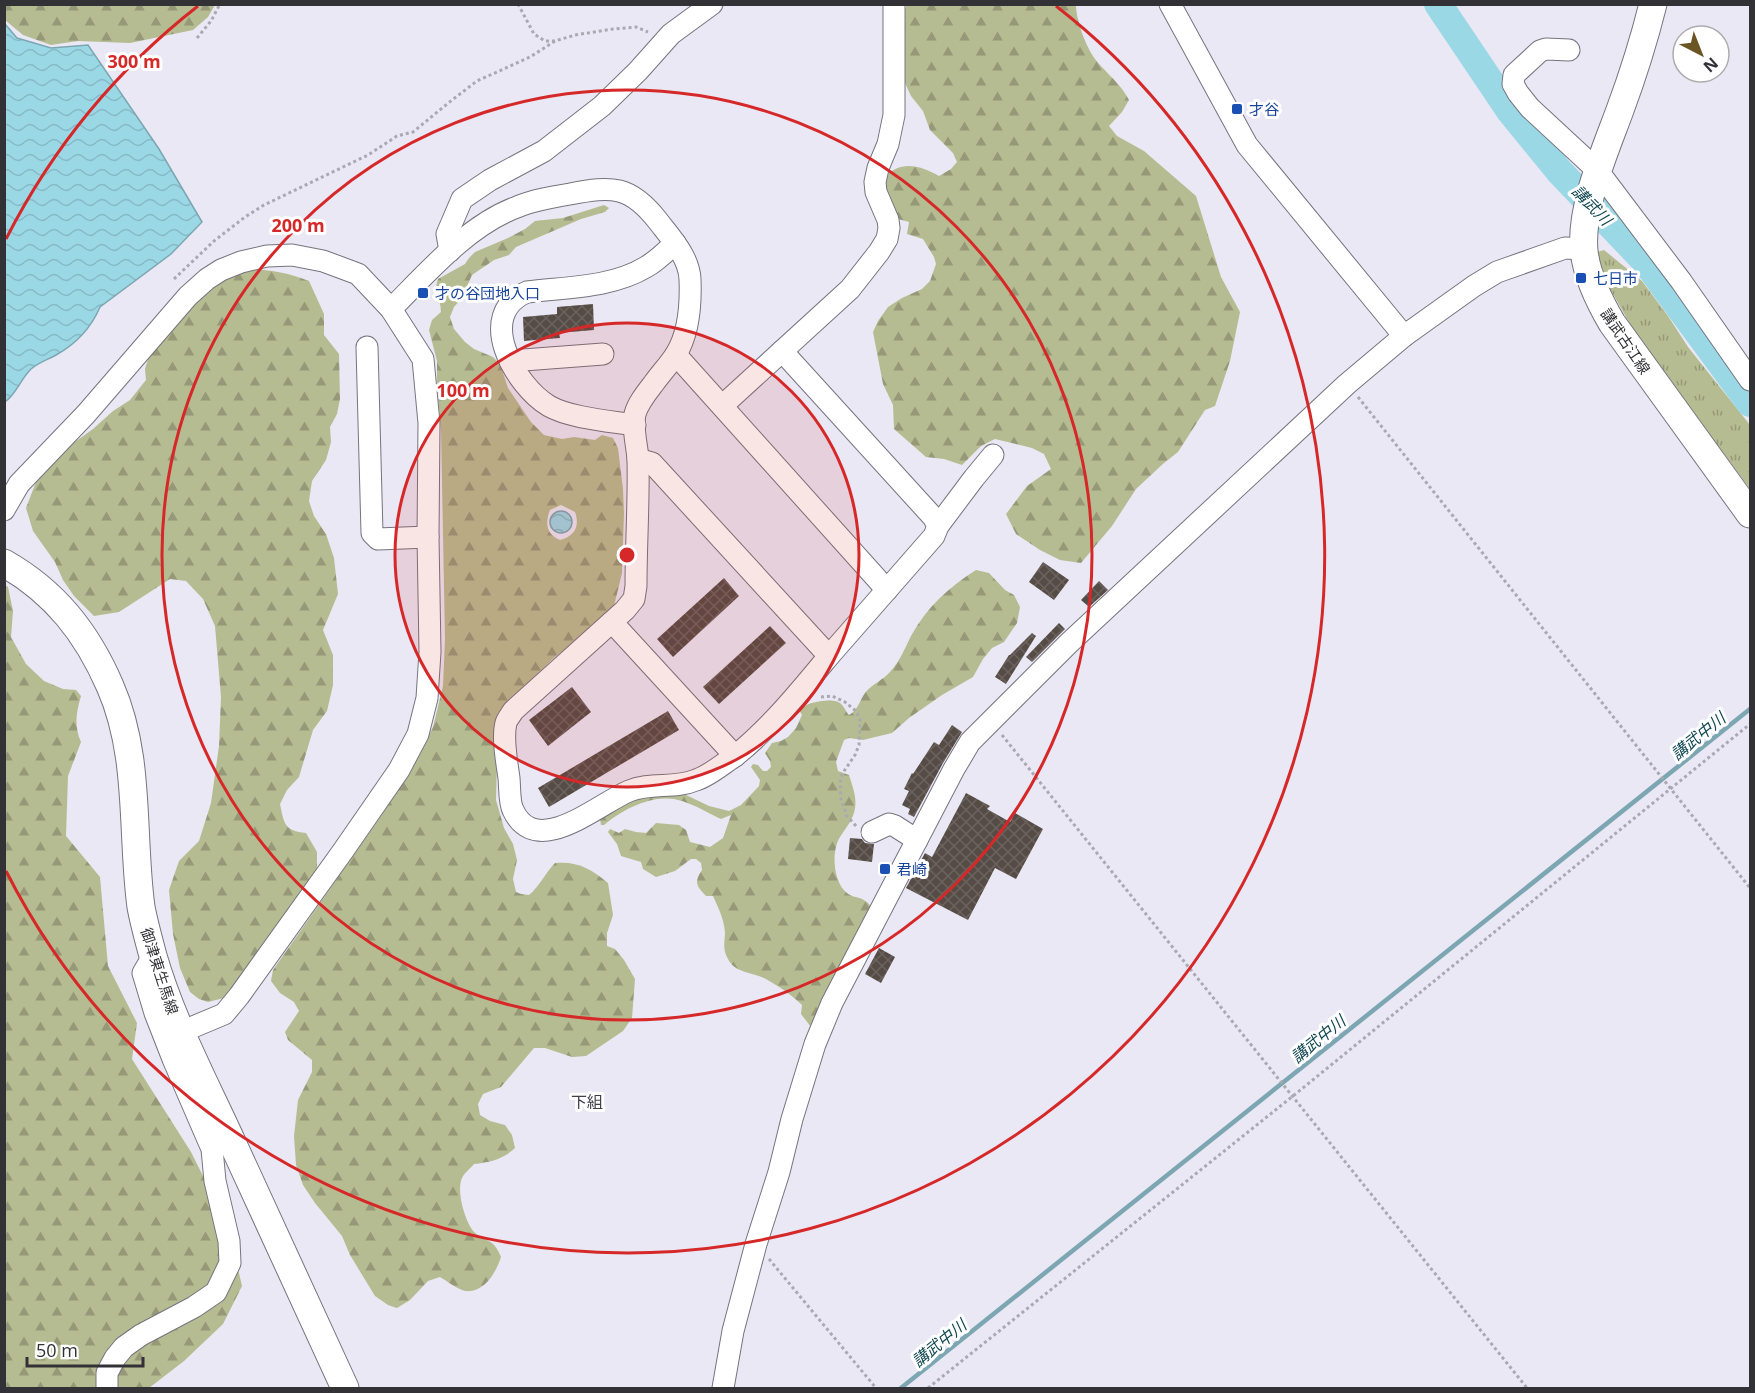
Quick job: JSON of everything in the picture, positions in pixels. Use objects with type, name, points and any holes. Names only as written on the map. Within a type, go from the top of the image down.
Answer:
[{"type":"main road","name":"講武古江線","points":[[1653,4],[1622,106],[1597,175],[1584,239],[1590,276],[1612,323],[1750,514]]},
{"type":"main road","name":"御津東生馬線","points":[[4,563],[42,589],[68,613],[93,649],[111,687],[124,723],[132,772],[142,909],[153,956],[181,1032],[345,1389]]},
{"type":"street","points":[[450,251],[447,234],[462,199],[490,180],[544,151],[602,106],[671,34],[712,4]]},
{"type":"street","points":[[722,406],[850,289],[887,240],[888,220],[876,192],[875,182],[888,144],[894,115],[894,4]]},
{"type":"street","points":[[1170,4],[1247,145],[1404,336]]},
{"type":"street","points":[[1569,50],[1540,51],[1517,71],[1513,84],[1530,108],[1597,175],[1681,281],[1750,380]]},
{"type":"street","points":[[391,309],[450,251],[495,217],[537,200],[606,189],[618,190],[641,201],[675,243],[689,268],[688,322],[683,340],[676,355],[641,401],[635,414],[638,459],[634,599],[625,610],[513,711],[506,723],[505,741],[512,809],[521,822],[535,830],[549,831],[568,825],[628,791],[645,785],[678,784],[696,780],[735,756],[784,710],[934,536],[938,526],[993,455]]},
{"type":"street","points":[[723,1389],[733,1331],[756,1244],[815,1044],[832,1003],[962,753],[970,742],[1069,643],[1347,384],[1404,336],[1497,272],[1584,239]]},
{"type":"street","points":[[635,425],[573,414],[549,406],[539,399],[527,387],[510,361],[502,338],[502,321],[508,307],[527,292],[622,278],[646,267],[675,243]]},
{"type":"street","points":[[4,510],[19,484],[86,414],[188,296],[221,270],[241,262],[267,256],[292,255],[323,261],[358,274],[391,309],[423,359],[429,423],[430,652],[427,698],[418,734],[399,770],[239,996],[224,1014],[181,1032]]},
{"type":"street","points":[[367,346],[372,533],[378,539],[428,537]]},
{"type":"street","points":[[782,351],[933,517],[938,526]]},
{"type":"street","points":[[510,361],[603,354]]},
{"type":"street","points":[[676,355],[886,590]]},
{"type":"street","points":[[638,459],[652,463],[829,656]]},
{"type":"street","points":[[612,622],[735,756]]},
{"type":"street","points":[[872,832],[889,824],[917,840]]},
{"type":"street","points":[[107,1389],[107,1373],[124,1347],[216,1292],[230,1263],[229,1241],[212,1149],[173,1059],[142,973],[153,956]]},
{"type":"path","points":[[197,38],[211,21],[220,4]]},
{"type":"path","points":[[518,4],[534,34],[542,40],[555,41]]},
{"type":"path","points":[[174,279],[214,241],[264,205],[293,189],[368,155],[397,136],[413,132],[477,81],[530,57],[555,41],[575,35],[636,27],[650,33],[671,34]]},
{"type":"path","points":[[1347,384],[1750,888]]},
{"type":"path","points":[[815,702],[822,696],[832,696],[845,702],[856,711],[860,719],[859,745],[842,774],[841,799],[847,816],[854,825],[872,832]]},
{"type":"path","points":[[992,722],[1527,1389]]},
{"type":"path","points":[[928,1389],[1750,724]]},
{"type":"path","points":[[756,1244],[876,1389]]},
{"type":"green space","points":[[5,4],[215,5],[208,17],[193,30],[130,43],[78,41],[51,45],[23,35],[5,20]]},
{"type":"green space","points":[[907,5],[1076,5],[1080,26],[1092,54],[1129,100],[1109,126],[1117,136],[1144,151],[1196,196],[1221,277],[1240,312],[1230,361],[1215,406],[1205,410],[1178,452],[1136,489],[1112,526],[1081,563],[1060,560],[1040,550],[1016,534],[1006,514],[1027,486],[1051,469],[1044,454],[1032,448],[995,439],[981,446],[962,465],[944,459],[926,457],[894,429],[893,405],[883,384],[873,332],[888,307],[922,289],[930,281],[936,264],[923,239],[907,234],[909,222],[891,217],[884,178],[890,172],[910,166],[939,176],[951,169],[957,162],[953,153],[930,130],[923,111],[911,96],[905,83],[903,13]]},
{"type":"green space","points":[[604,205],[609,208],[605,212],[581,219],[516,247],[509,255],[494,260],[472,275],[462,298],[454,307],[450,317],[454,329],[465,342],[474,349],[493,357],[500,364],[508,388],[531,422],[544,435],[562,439],[574,437],[595,440],[602,435],[613,438],[618,448],[624,513],[622,573],[614,606],[534,677],[503,712],[497,764],[496,800],[517,860],[513,879],[516,892],[529,895],[555,863],[571,863],[584,867],[608,883],[613,915],[607,933],[607,946],[615,949],[635,979],[632,1018],[623,1031],[586,1056],[572,1057],[545,1048],[534,1048],[501,1087],[483,1094],[478,1104],[480,1115],[490,1121],[505,1125],[512,1135],[515,1148],[496,1159],[474,1164],[464,1174],[460,1191],[465,1214],[471,1227],[474,1232],[495,1246],[501,1257],[499,1263],[489,1280],[478,1289],[465,1291],[440,1277],[428,1281],[410,1300],[397,1308],[375,1296],[350,1255],[342,1236],[303,1185],[296,1165],[294,1136],[298,1100],[312,1072],[312,1060],[288,1040],[285,1032],[299,1011],[294,1002],[280,993],[271,981],[273,970],[379,819],[417,760],[433,727],[443,686],[445,639],[441,430],[437,361],[429,330],[432,320],[441,312],[436,294],[438,279],[465,264],[475,252],[508,238],[535,221],[563,218]],"holes":[[[561,505],[575,512],[577,522],[573,533],[560,540],[555,538],[547,524],[550,510]]]},
{"type":"green space","points":[[1604,250],[1642,281],[1688,347],[1750,425],[1750,489],[1638,338],[1601,273],[1597,252]]},
{"type":"green space","points":[[248,269],[279,272],[309,281],[324,314],[324,335],[339,354],[340,399],[337,414],[330,427],[331,442],[326,460],[312,481],[309,501],[314,516],[326,534],[334,558],[338,594],[323,630],[333,655],[333,685],[327,711],[313,730],[299,777],[287,790],[280,804],[286,825],[293,830],[306,833],[317,852],[317,873],[237,985],[224,998],[208,1002],[190,992],[180,968],[173,934],[169,890],[179,861],[199,841],[211,803],[219,746],[221,697],[215,626],[203,599],[186,581],[170,579],[119,612],[94,616],[74,596],[63,580],[55,562],[33,531],[26,508],[36,482],[54,457],[130,400],[146,380],[145,369],[148,359],[184,311],[216,283]]},
{"type":"green space","points":[[976,570],[989,573],[1005,590],[1014,595],[1020,607],[1017,623],[1004,642],[992,648],[973,677],[942,695],[892,733],[863,740],[849,738],[844,740],[836,762],[838,771],[849,775],[855,804],[851,819],[835,850],[836,874],[842,888],[847,893],[864,900],[871,906],[811,1027],[801,1014],[802,1005],[793,997],[764,978],[739,970],[731,964],[725,952],[725,932],[719,909],[713,896],[706,896],[697,884],[702,870],[701,863],[696,859],[691,859],[675,871],[656,877],[643,869],[641,862],[621,856],[617,844],[608,832],[610,829],[619,833],[625,829],[646,833],[656,823],[679,825],[686,830],[690,842],[710,847],[723,838],[731,815],[721,819],[687,803],[662,799],[641,803],[604,825],[601,825],[600,819],[637,796],[682,793],[709,806],[729,811],[741,805],[759,786],[760,780],[751,767],[753,764],[758,765],[763,771],[767,771],[771,767],[765,753],[772,743],[788,737],[796,728],[802,715],[799,710],[802,707],[812,703],[836,701],[849,715],[852,713],[868,690],[894,668],[917,626],[931,607],[957,583]]},
{"type":"green space","points":[[4,584],[8,587],[13,611],[11,637],[26,664],[44,681],[63,689],[76,690],[81,696],[76,719],[81,742],[68,776],[66,836],[100,877],[108,966],[137,1023],[132,1059],[191,1152],[228,1226],[242,1286],[223,1324],[184,1361],[149,1388],[5,1388]]},
{"type":"water","points":[[5,24],[17,38],[51,48],[88,45],[159,149],[202,222],[171,254],[100,307],[92,322],[76,341],[31,369],[13,395],[5,402]]},
{"type":"water","points":[[561,511],[569,514],[572,522],[569,530],[561,533],[553,530],[550,522],[553,514]]},
{"type":"building","points":[[593,304],[594,330],[559,333],[560,338],[524,341],[523,317],[557,314],[557,307]]},
{"type":"building","points":[[1043,562],[1069,580],[1054,600],[1029,582]]},
{"type":"building","points":[[724,578],[739,596],[673,657],[657,639]]},
{"type":"building","points":[[1099,581],[1108,590],[1089,607],[1081,600]]},
{"type":"building","points":[[1059,623],[1065,629],[1032,662],[1026,657]]},
{"type":"building","points":[[770,626],[786,643],[719,704],[703,687]]},
{"type":"building","points":[[1032,633],[1036,636],[1006,684],[995,677],[1009,655]]},
{"type":"building","points":[[572,687],[591,712],[548,746],[529,720]]},
{"type":"building","points":[[668,711],[679,730],[549,807],[538,788]]},
{"type":"building","points":[[952,725],[962,732],[914,817],[908,814],[910,809],[902,805],[909,791],[904,789],[912,773],[934,742],[939,745]]},
{"type":"building","points":[[966,793],[990,806],[987,809],[1010,822],[1015,813],[1043,829],[1016,879],[995,868],[968,920],[906,888],[925,853],[932,857]]},
{"type":"building","points":[[850,838],[862,839],[865,843],[874,844],[872,862],[848,859]]},
{"type":"building","points":[[879,948],[895,957],[881,983],[865,974]]},
{"type":"waterway","name":"講武川","points":[[1438,4],[1510,111],[1559,171],[1646,262],[1750,403]]},
{"type":"waterway","name":"講武中川","points":[[901,1388],[1750,709]]},
{"type":"place","name":"才谷","points":[[1237,109]]},
{"type":"place","name":"七日市","points":[[1581,278]]},
{"type":"place","name":"才の谷団地入口","points":[[423,293]]},
{"type":"place","name":"君崎","points":[[885,869]]},
{"type":"district","name":"下組","points":[[587,1102]]}]
